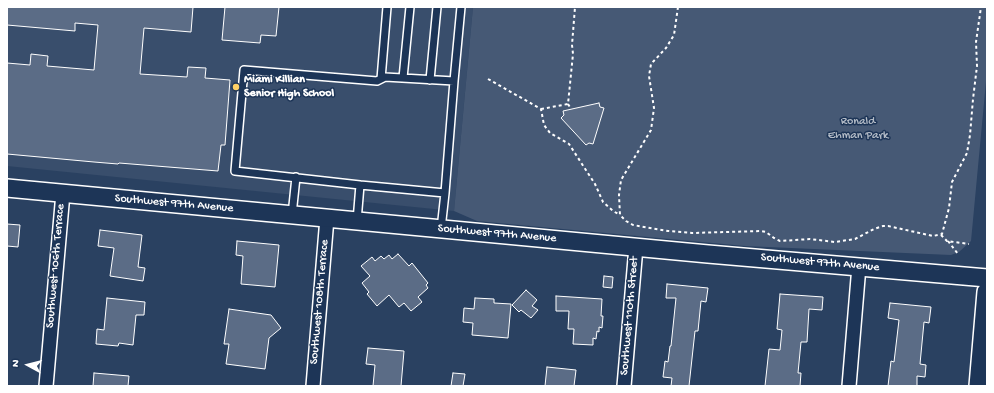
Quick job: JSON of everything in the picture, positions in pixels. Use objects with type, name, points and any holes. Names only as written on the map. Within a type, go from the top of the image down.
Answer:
[{"type":"main road","points":[[979,386],[987,292]]},
{"type":"street","name":"Southwest 97th Avenue","points":[[7,188],[636,247],[987,278]]},
{"type":"street","name":"Southwest 106th Terrace","points":[[46,386],[63,193]]},
{"type":"street","name":"Southwest 108th Terrace","points":[[313,386],[327,218]]},
{"type":"street","name":"Southwest 110th Street","points":[[624,386],[636,247]]},
{"type":"street","points":[[849,386],[859,266]]},
{"type":"lane","points":[[381,79],[387,7]]},
{"type":"lane","points":[[403,78],[410,7]]},
{"type":"lane","points":[[430,80],[437,7]]},
{"type":"lane","points":[[441,229],[461,7]]},
{"type":"lane","points":[[445,193],[235,171],[244,70],[377,81],[385,77],[454,81]]},
{"type":"lane","points":[[292,215],[296,177]]},
{"type":"lane","points":[[356,221],[360,185]]},
{"type":"path","points":[[571,109],[568,104],[573,54],[572,45],[575,7]]},
{"type":"path","points":[[620,215],[619,195],[621,180],[651,130],[654,108],[649,76],[651,64],[666,48],[674,35],[678,7]]},
{"type":"path","points":[[940,235],[942,234],[946,223],[952,182],[967,153],[977,66],[976,42],[981,7]]},
{"type":"path","points":[[488,79],[541,109],[568,104]]},
{"type":"path","points":[[541,109],[544,125],[550,133],[569,144],[595,184],[603,202],[613,212],[620,215],[626,222],[633,225],[692,233],[762,231],[780,241],[810,239],[835,242],[855,239],[874,229],[888,226],[932,236],[940,235],[947,240],[958,254]]},
{"type":"path","points":[[947,240],[969,244]]},
{"type":"shaded area","name":"Miami Killian Senior High School","points":[[7,7],[473,7],[454,211],[7,166]]},
{"type":"green space","name":"Ronald Ehman Park","points":[[473,7],[987,7],[987,71],[971,241],[959,252],[951,255],[745,246],[477,221],[454,211]]},
{"type":"building","points":[[7,7],[193,7],[191,32],[144,28],[140,74],[187,77],[188,67],[206,68],[205,78],[230,80],[225,145],[221,145],[218,171],[7,154],[7,63],[30,65],[31,54],[48,56],[47,66],[94,70],[98,25],[75,23],[75,31],[7,25]]},
{"type":"building","points":[[225,7],[279,7],[276,36],[261,35],[260,43],[222,40]]},
{"type":"building","points":[[599,103],[600,107],[604,108],[593,144],[589,143],[586,145],[561,118],[564,115],[563,111]]},
{"type":"building","points":[[7,224],[20,225],[18,247],[7,246]]},
{"type":"building","points":[[100,230],[142,235],[138,267],[145,268],[143,281],[110,276],[114,248],[98,246]]},
{"type":"building","points":[[237,241],[279,245],[275,287],[241,284],[243,256],[236,255]]},
{"type":"building","points":[[398,254],[409,266],[412,263],[428,283],[426,285],[428,288],[418,297],[422,302],[411,311],[404,303],[399,307],[389,295],[377,306],[367,294],[369,292],[362,283],[370,276],[361,266],[372,257],[375,261],[381,256],[384,259],[389,255],[392,259]]},
{"type":"building","points":[[604,276],[613,277],[612,288],[603,287]]},
{"type":"building","points":[[667,284],[708,288],[706,302],[701,301],[698,331],[695,331],[689,386],[671,386],[672,378],[663,377],[665,361],[668,362],[671,346],[676,298],[666,298]]},
{"type":"building","points":[[526,290],[537,300],[532,306],[538,310],[531,318],[521,310],[519,312],[512,305]]},
{"type":"building","points":[[780,294],[823,297],[822,310],[809,309],[807,342],[801,342],[798,373],[801,373],[800,386],[765,386],[769,349],[780,350],[782,330],[777,329]]},
{"type":"building","points":[[556,296],[602,299],[602,328],[599,327],[599,332],[597,331],[596,339],[593,338],[593,345],[573,344],[574,329],[568,329],[569,311],[556,311]]},
{"type":"building","points":[[107,298],[145,302],[144,315],[136,315],[133,345],[119,343],[118,346],[96,344],[97,329],[104,330]]},
{"type":"building","points":[[475,298],[494,299],[494,303],[511,304],[508,338],[472,335],[473,323],[463,322],[464,308],[474,309]]},
{"type":"building","points":[[890,303],[931,307],[929,323],[924,322],[920,364],[926,365],[925,377],[917,376],[917,386],[888,386],[891,361],[894,362],[899,320],[888,318]]},
{"type":"building","points":[[229,309],[271,315],[281,328],[269,338],[265,369],[226,364],[229,344],[224,344]]},
{"type":"building","points":[[368,348],[404,351],[401,386],[373,386],[375,365],[366,364]]},
{"type":"building","points":[[547,367],[576,370],[574,386],[545,386]]},
{"type":"building","points":[[94,373],[129,376],[128,386],[93,386]]},
{"type":"building","points":[[453,373],[465,374],[463,386],[451,386]]},
{"type":"place","name":"Miami Killian Senior High School","points":[[236,87]]}]
